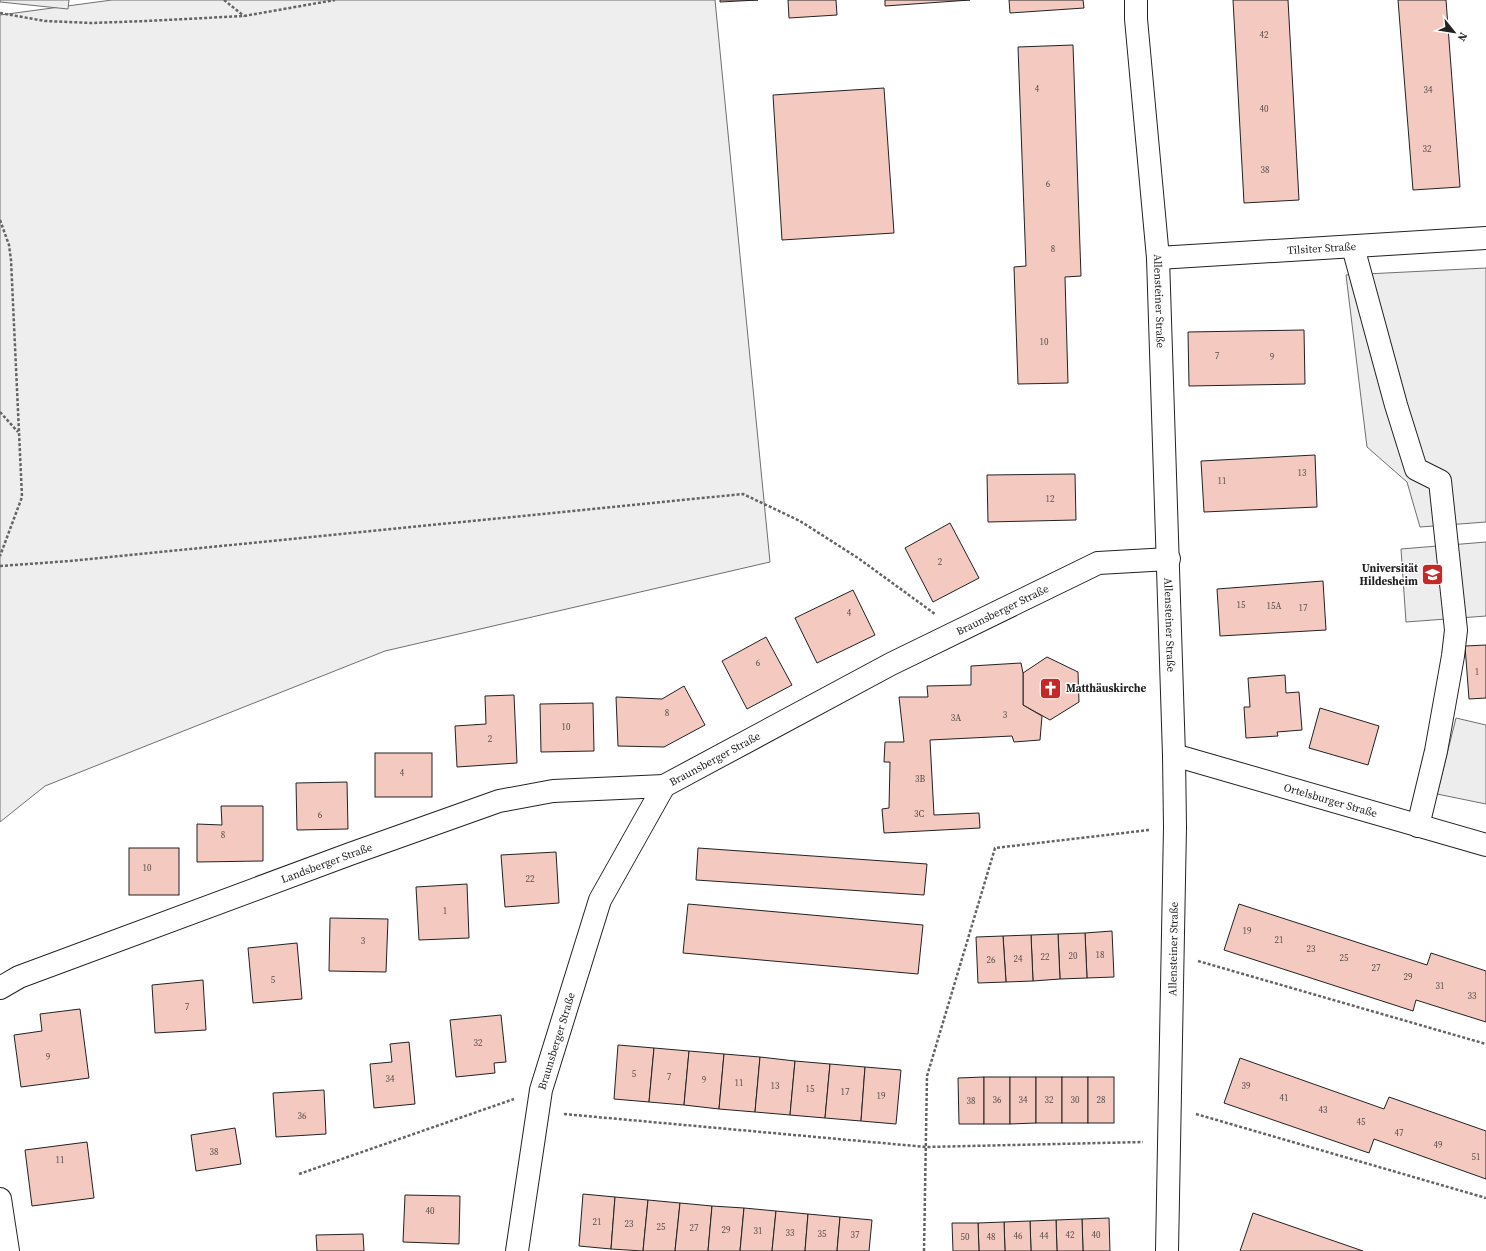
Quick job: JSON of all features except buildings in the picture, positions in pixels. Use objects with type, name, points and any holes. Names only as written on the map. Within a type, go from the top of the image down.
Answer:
[{"type":"street","name":"Allensteiner Straße","points":[[1136,0],[1136,19],[1158,258],[1169,559],[1174,755],[1175,827],[1167,1251]]},
{"type":"street","name":"Tilsiter Straße","points":[[1158,258],[1486,238]]},
{"type":"street","points":[[1353,247],[1396,404],[1416,468],[1440,481],[1456,630],[1453,656],[1436,751],[1418,826]]},
{"type":"street","name":"Braunsberger Straße","points":[[517,1251],[541,1090],[600,900],[664,786],[891,664],[1098,563],[1169,559]]},
{"type":"street","name":"Ortelsburger Straße","points":[[1174,755],[1486,846]]},
{"type":"street","name":"Landsberger Straße","points":[[0,988],[19,977],[350,854],[499,801],[553,792],[664,786]]},
{"type":"street","points":[[0,1199],[8,1251]]},
{"type":"path","points":[[224,0],[244,16]]},
{"type":"path","points":[[0,13],[45,21],[92,23],[244,16],[336,0]]},
{"type":"path","points":[[0,220],[9,245],[11,260],[22,497],[0,556]]},
{"type":"path","points":[[0,412],[19,432]]},
{"type":"path","points":[[0,566],[70,561],[743,494],[800,521],[846,550],[957,631]]},
{"type":"path","points":[[924,1251],[927,1076],[995,848],[1175,827]]},
{"type":"path","points":[[1172,954],[1486,1044]]},
{"type":"path","points":[[299,1174],[541,1090]]},
{"type":"path","points":[[1170,1107],[1486,1198]]},
{"type":"path","points":[[537,1112],[926,1147],[1170,1142]]},
{"type":"shaded area","points":[[0,0],[69,0],[68,9],[0,2]]},
{"type":"shaded area","points":[[112,0],[715,0],[770,562],[385,651],[45,786],[0,822],[0,15]]},
{"type":"shaded area","points":[[1486,268],[1486,522],[1420,527],[1407,482],[1367,447],[1346,275]]},
{"type":"shaded area","points":[[1486,542],[1486,616],[1406,622],[1401,549]]},
{"type":"shaded area","points":[[1456,718],[1486,725],[1486,804],[1437,794]]},
{"type":"place","name":"Universität Hildesheim","points":[[1433,574]]},
{"type":"place","name":"Matthäuskirche","points":[[1051,688]]}]
